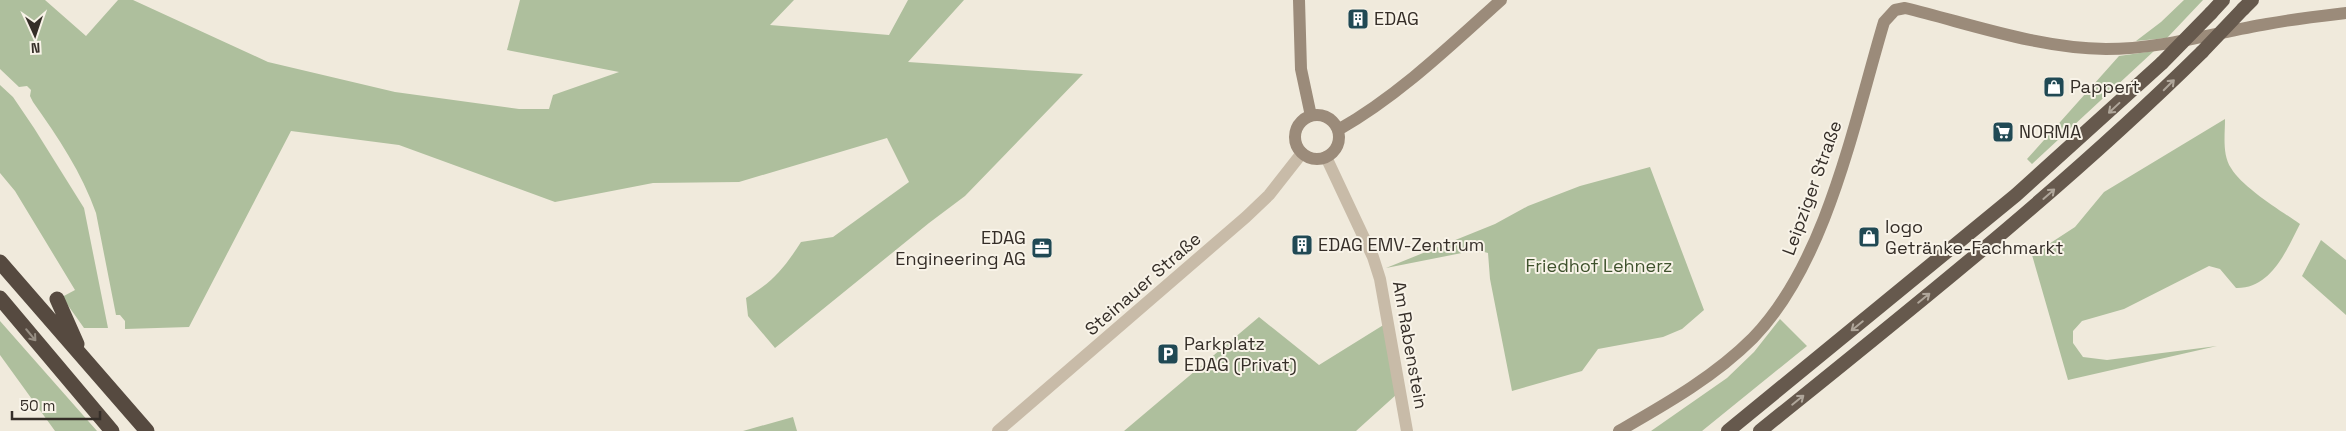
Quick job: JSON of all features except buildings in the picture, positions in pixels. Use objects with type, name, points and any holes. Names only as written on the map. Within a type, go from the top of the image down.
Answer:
[{"type":"highway","points":[[1728,431],[2016,195],[2162,63],[2223,0]]},
{"type":"highway","points":[[1760,431],[2042,200],[2112,139],[2248,5]]},
{"type":"highway","points":[[0,262],[147,431]]},
{"type":"highway","points":[[0,298],[112,431]]},
{"type":"highway","points":[[57,299],[85,362]]},
{"type":"main road","points":[[1299,0],[1301,69],[1311,116]]},
{"type":"main road","points":[[1338,130],[1355,121],[1403,85],[1501,0]]},
{"type":"main road","points":[[1893,5],[2040,41],[2072,47],[2107,49],[2155,46],[2267,24],[2346,12]]},
{"type":"main road","name":"Leipziger Straße","points":[[1619,431],[1670,402],[1719,368],[1752,339],[1771,318],[1785,298],[1807,259],[1818,232],[1846,156],[1884,22],[1893,5]]},
{"type":"main road","points":[[1317,115],[1330,120],[1338,130],[1338,143],[1332,154],[1326,157],[1314,159],[1302,153],[1295,140],[1299,125],[1311,116],[1317,115]]},
{"type":"street","name":"Steinauer Straße","points":[[998,431],[1246,217],[1269,195],[1302,153]]},
{"type":"street","name":"Am Rabenstein","points":[[1326,157],[1373,257],[1380,279],[1407,431]]},
{"type":"green space","points":[[0,0],[45,0],[86,36],[118,0],[133,0],[268,62],[395,92],[519,109],[549,109],[553,95],[619,72],[507,50],[520,0],[794,0],[770,25],[889,35],[908,0],[964,0],[908,62],[1083,74],[965,196],[775,348],[748,316],[746,298],[764,286],[778,273],[801,242],[833,237],[909,182],[887,138],[739,182],[653,183],[555,202],[399,145],[291,131],[189,327],[125,329],[125,321],[120,315],[116,315],[96,213],[84,184],[60,142],[33,102],[30,96],[31,90],[27,86],[19,87],[0,69]]},
{"type":"green space","points":[[2184,0],[2203,0],[2167,38],[2136,41],[2161,22]]},
{"type":"green space","points":[[2154,51],[2032,164],[2027,159],[2119,56]]},
{"type":"green space","points":[[0,85],[13,97],[84,208],[108,328],[84,328],[62,297],[75,290],[15,191],[0,173]]},
{"type":"green space","points":[[2225,119],[2226,157],[2236,175],[2253,191],[2300,224],[2283,256],[2268,275],[2248,287],[2236,288],[2220,269],[2209,266],[2124,309],[2082,321],[2073,331],[2073,343],[2083,357],[2107,360],[2217,346],[2068,380],[2032,255],[2075,227],[2104,192]]},
{"type":"green space","name":"Friedhof Lehnerz","points":[[1650,167],[1704,310],[1682,329],[1663,337],[1598,349],[1582,371],[1512,391],[1490,279],[1488,253],[1477,250],[1386,268],[1495,224],[1528,206],[1580,186]]},
{"type":"green space","points":[[2321,240],[2346,260],[2346,315],[2302,276]]},
{"type":"green space","points":[[1259,317],[1319,365],[1385,324],[1397,394],[1356,431],[1124,431]]},
{"type":"green space","points":[[1780,319],[1807,346],[1702,431],[1651,431],[1727,378],[1754,352]]},
{"type":"green space","points":[[0,321],[97,431],[55,431],[0,355]]},
{"type":"green space","points":[[793,417],[797,431],[743,431]]},
{"type":"place","name":"EDAG","points":[[1358,19]]},
{"type":"place","name":"Pappert","points":[[2054,87]]},
{"type":"place","name":"NORMA","points":[[2003,132]]},
{"type":"place","name":"logo Getränke-Fachmarkt","points":[[1869,237]]},
{"type":"place","name":"EDAG EMV-Zentrum","points":[[1302,245]]},
{"type":"place","name":"EDAG Engineering AG","points":[[1042,248]]},
{"type":"place","name":"Parkplatz EDAG (Privat)","points":[[1168,354]]}]
